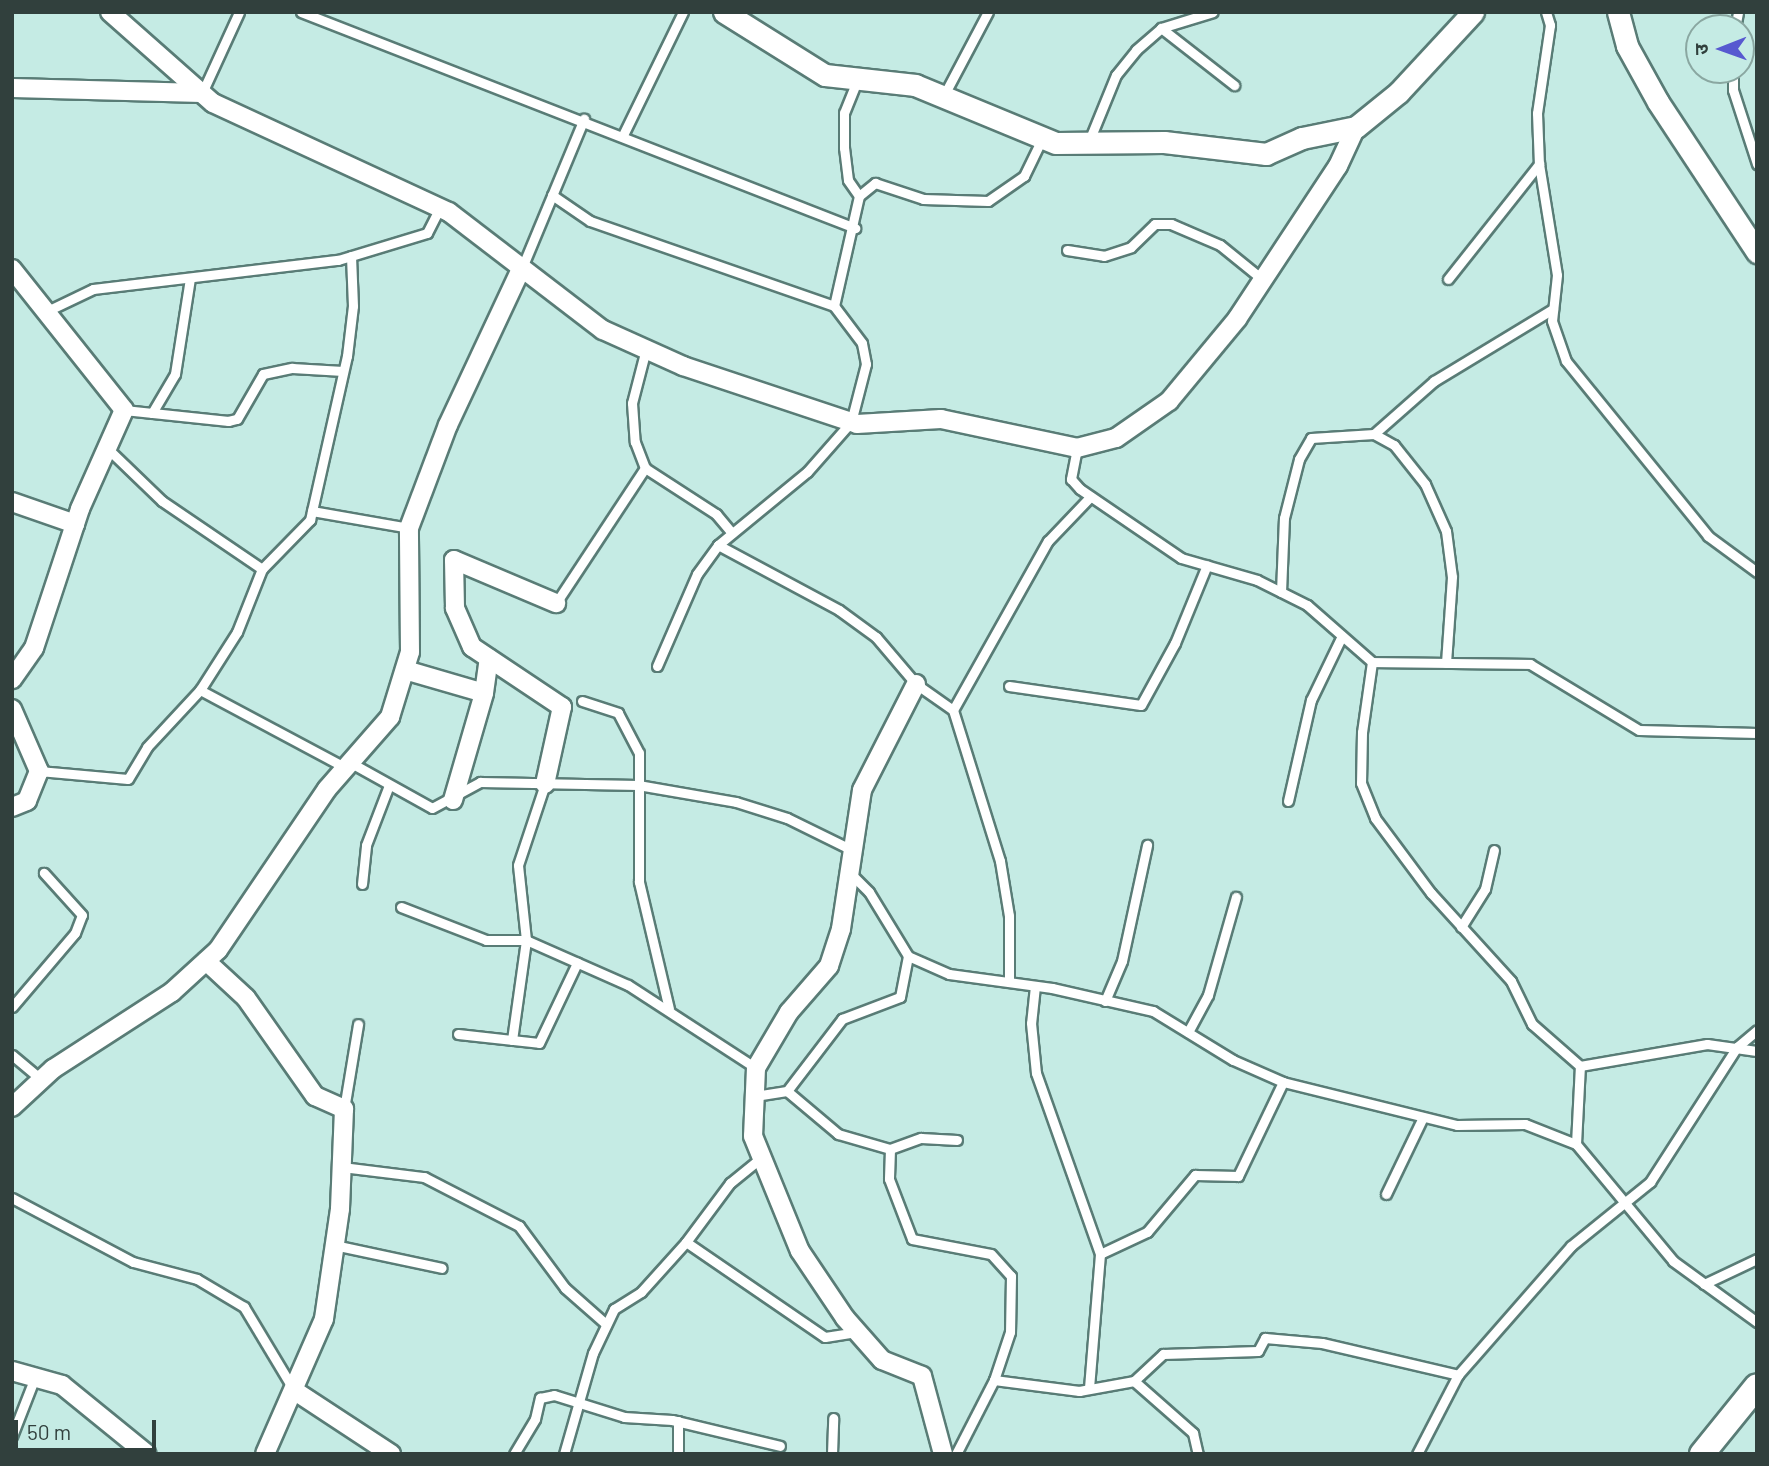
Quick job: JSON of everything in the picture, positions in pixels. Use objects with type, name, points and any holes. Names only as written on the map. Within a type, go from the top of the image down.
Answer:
[{"type":"main road","points":[[1702,1454],[1757,1386]]},
{"type":"street","points":[[110,12],[202,93],[440,208],[520,271],[603,330],[646,349],[851,422],[941,419],[1077,448],[1116,438],[1168,401],[1237,319],[1338,166],[1356,127],[1399,92],[1473,12]]},
{"type":"street","points":[[724,12],[825,75],[857,81],[915,85],[1043,138],[1088,143],[1164,142],[1266,154],[1302,138],[1356,127]]},
{"type":"street","points":[[1618,12],[1627,47],[1658,102],[1755,240]]},
{"type":"street","points":[[12,88],[202,93]]},
{"type":"street","points":[[12,269],[43,313],[124,410],[75,524],[34,648],[12,679]]},
{"type":"street","points":[[12,1107],[42,1080],[172,992],[206,961],[327,789],[350,766],[390,717],[410,652],[409,528],[448,425],[520,271]]},
{"type":"street","points":[[12,502],[75,524]]},
{"type":"street","points":[[545,784],[562,707],[472,647],[455,608],[454,561],[556,603]]},
{"type":"street","points":[[453,800],[484,693],[489,658]]},
{"type":"street","points":[[405,670],[484,693]]},
{"type":"street","points":[[916,684],[862,790],[850,849],[841,929],[829,966],[789,1012],[756,1068],[753,1136],[800,1251],[858,1332],[882,1360],[922,1376],[943,1454]]},
{"type":"street","points":[[12,709],[39,771],[27,801],[12,807]]},
{"type":"street","points":[[206,961],[246,998],[315,1096],[344,1109],[342,1167],[324,1319],[295,1391],[265,1454]]},
{"type":"street","points":[[12,1371],[62,1385],[147,1454]]},
{"type":"street","points":[[295,1391],[391,1454]]},
{"type":"lane","points":[[202,93],[239,12]]},
{"type":"lane","points":[[301,12],[623,135],[855,228]]},
{"type":"lane","points":[[623,135],[683,12]]},
{"type":"lane","points":[[943,97],[988,12]]},
{"type":"lane","points":[[1088,143],[1116,75],[1161,27],[1213,12]]},
{"type":"lane","points":[[1546,12],[1550,25],[1538,113],[1539,164],[1557,275],[1553,309],[1566,361],[1604,412],[1708,536],[1757,572]]},
{"type":"lane","points":[[1161,27],[1234,85]]},
{"type":"lane","points":[[834,306],[855,228],[859,196],[848,180],[844,148],[844,113],[857,81]]},
{"type":"lane","points":[[1733,84],[1757,164]]},
{"type":"lane","points":[[520,271],[584,120]]},
{"type":"lane","points":[[859,196],[875,183],[923,199],[988,201],[1024,176],[1043,138]]},
{"type":"lane","points":[[1448,279],[1539,164]]},
{"type":"lane","points":[[552,195],[590,221],[834,306],[862,343],[866,364],[851,422],[807,472],[718,545],[697,574],[657,666]]},
{"type":"lane","points":[[43,313],[93,289],[351,256],[427,233],[440,208]]},
{"type":"lane","points":[[1067,250],[1104,256],[1131,247],[1155,224],[1171,224],[1220,245],[1262,279]]},
{"type":"lane","points":[[39,771],[128,779],[146,747],[200,690],[237,632],[262,569],[312,512],[343,371],[353,306],[351,256]]},
{"type":"lane","points":[[152,413],[175,374],[190,278]]},
{"type":"lane","points":[[1374,434],[1434,381],[1553,309]]},
{"type":"lane","points":[[646,349],[632,403],[635,442],[645,468],[716,514],[732,533]]},
{"type":"lane","points":[[124,410],[228,421],[237,419],[263,374],[292,368],[343,371]]},
{"type":"lane","points":[[1281,592],[1284,517],[1299,459],[1311,438],[1374,434],[1394,445],[1425,484],[1446,531],[1452,577],[1446,663]]},
{"type":"lane","points":[[107,448],[162,502],[262,569]]},
{"type":"lane","points":[[1077,448],[1071,479],[1090,497],[1181,558],[1281,592],[1307,605],[1373,662],[1530,664],[1639,730],[1757,733]]},
{"type":"lane","points":[[556,603],[645,468]]},
{"type":"lane","points":[[953,709],[1048,541],[1090,497]]},
{"type":"lane","points":[[312,512],[409,528]]},
{"type":"lane","points":[[718,545],[839,610],[876,638],[916,684],[953,709],[1000,861],[1009,916],[1009,982]]},
{"type":"lane","points":[[1009,685],[1141,705],[1175,643],[1207,565]]},
{"type":"lane","points":[[1288,801],[1311,700],[1342,636]]},
{"type":"lane","points":[[1373,662],[1362,732],[1361,783],[1375,818],[1461,927],[1511,981],[1532,1024],[1580,1066]]},
{"type":"lane","points":[[200,690],[432,808],[453,800],[470,784],[638,785],[736,802],[787,818],[850,849]]},
{"type":"lane","points":[[582,701],[618,713],[627,725],[639,752],[639,882],[669,1009]]},
{"type":"lane","points":[[512,1040],[526,940],[519,865],[545,784]]},
{"type":"lane","points":[[362,884],[366,845],[389,785]]},
{"type":"lane","points":[[1105,1001],[1122,961],[1147,845]]},
{"type":"lane","points":[[1461,927],[1485,889],[1494,850]]},
{"type":"lane","points":[[848,872],[869,892],[908,957],[949,974],[1035,986],[1153,1011],[1283,1083],[1347,1094],[1457,1125],[1525,1124],[1576,1144],[1673,1261],[1757,1322]]},
{"type":"lane","points":[[12,1007],[75,933],[82,915],[44,873]]},
{"type":"lane","points":[[1188,1032],[1208,995],[1236,897]]},
{"type":"lane","points":[[401,907],[486,940],[526,940],[577,963],[669,1009],[756,1068]]},
{"type":"lane","points":[[755,1096],[787,1091],[842,1019],[900,997],[908,957]]},
{"type":"lane","points":[[458,1034],[539,1043],[577,963]]},
{"type":"lane","points":[[1035,986],[1031,1023],[1036,1073],[1100,1254],[1089,1389]]},
{"type":"lane","points":[[344,1109],[358,1024]]},
{"type":"lane","points":[[1417,1454],[1458,1375],[1571,1246],[1622,1201],[1650,1182],[1737,1047],[1757,1030]]},
{"type":"lane","points":[[1580,1066],[1707,1044],[1757,1051]]},
{"type":"lane","points":[[12,1055],[42,1080]]},
{"type":"lane","points":[[1576,1144],[1580,1066]]},
{"type":"lane","points":[[1100,1254],[1147,1232],[1195,1175],[1238,1176],[1283,1083]]},
{"type":"lane","points":[[787,1091],[838,1133],[890,1149],[921,1138],[957,1140]]},
{"type":"lane","points":[[1387,1194],[1423,1117]]},
{"type":"lane","points":[[890,1149],[889,1179],[912,1239],[991,1254],[1011,1276],[1010,1332],[994,1380],[956,1454]]},
{"type":"lane","points":[[564,1454],[576,1402],[614,1309],[640,1292],[687,1242],[730,1182],[761,1158]]},
{"type":"lane","points":[[342,1167],[424,1177],[519,1226],[565,1288],[606,1324]]},
{"type":"lane","points":[[13,1202],[133,1262],[197,1279],[244,1307],[295,1391]]},
{"type":"lane","points":[[687,1242],[825,1337],[858,1332]]},
{"type":"lane","points":[[334,1245],[442,1268]]},
{"type":"lane","points":[[1704,1284],[1757,1259]]},
{"type":"lane","points":[[994,1380],[1027,1388],[1089,1389],[1134,1381],[1163,1354],[1258,1351],[1265,1338],[1322,1343],[1458,1375]]},
{"type":"lane","points":[[12,1436],[35,1377]]},
{"type":"lane","points":[[1134,1381],[1194,1433],[1198,1454]]},
{"type":"lane","points":[[513,1454],[535,1419],[540,1398],[554,1395],[624,1417],[678,1421],[780,1446]]},
{"type":"lane","points":[[832,1454],[833,1418]]},
{"type":"lane","points":[[678,1421],[678,1454]]}]
